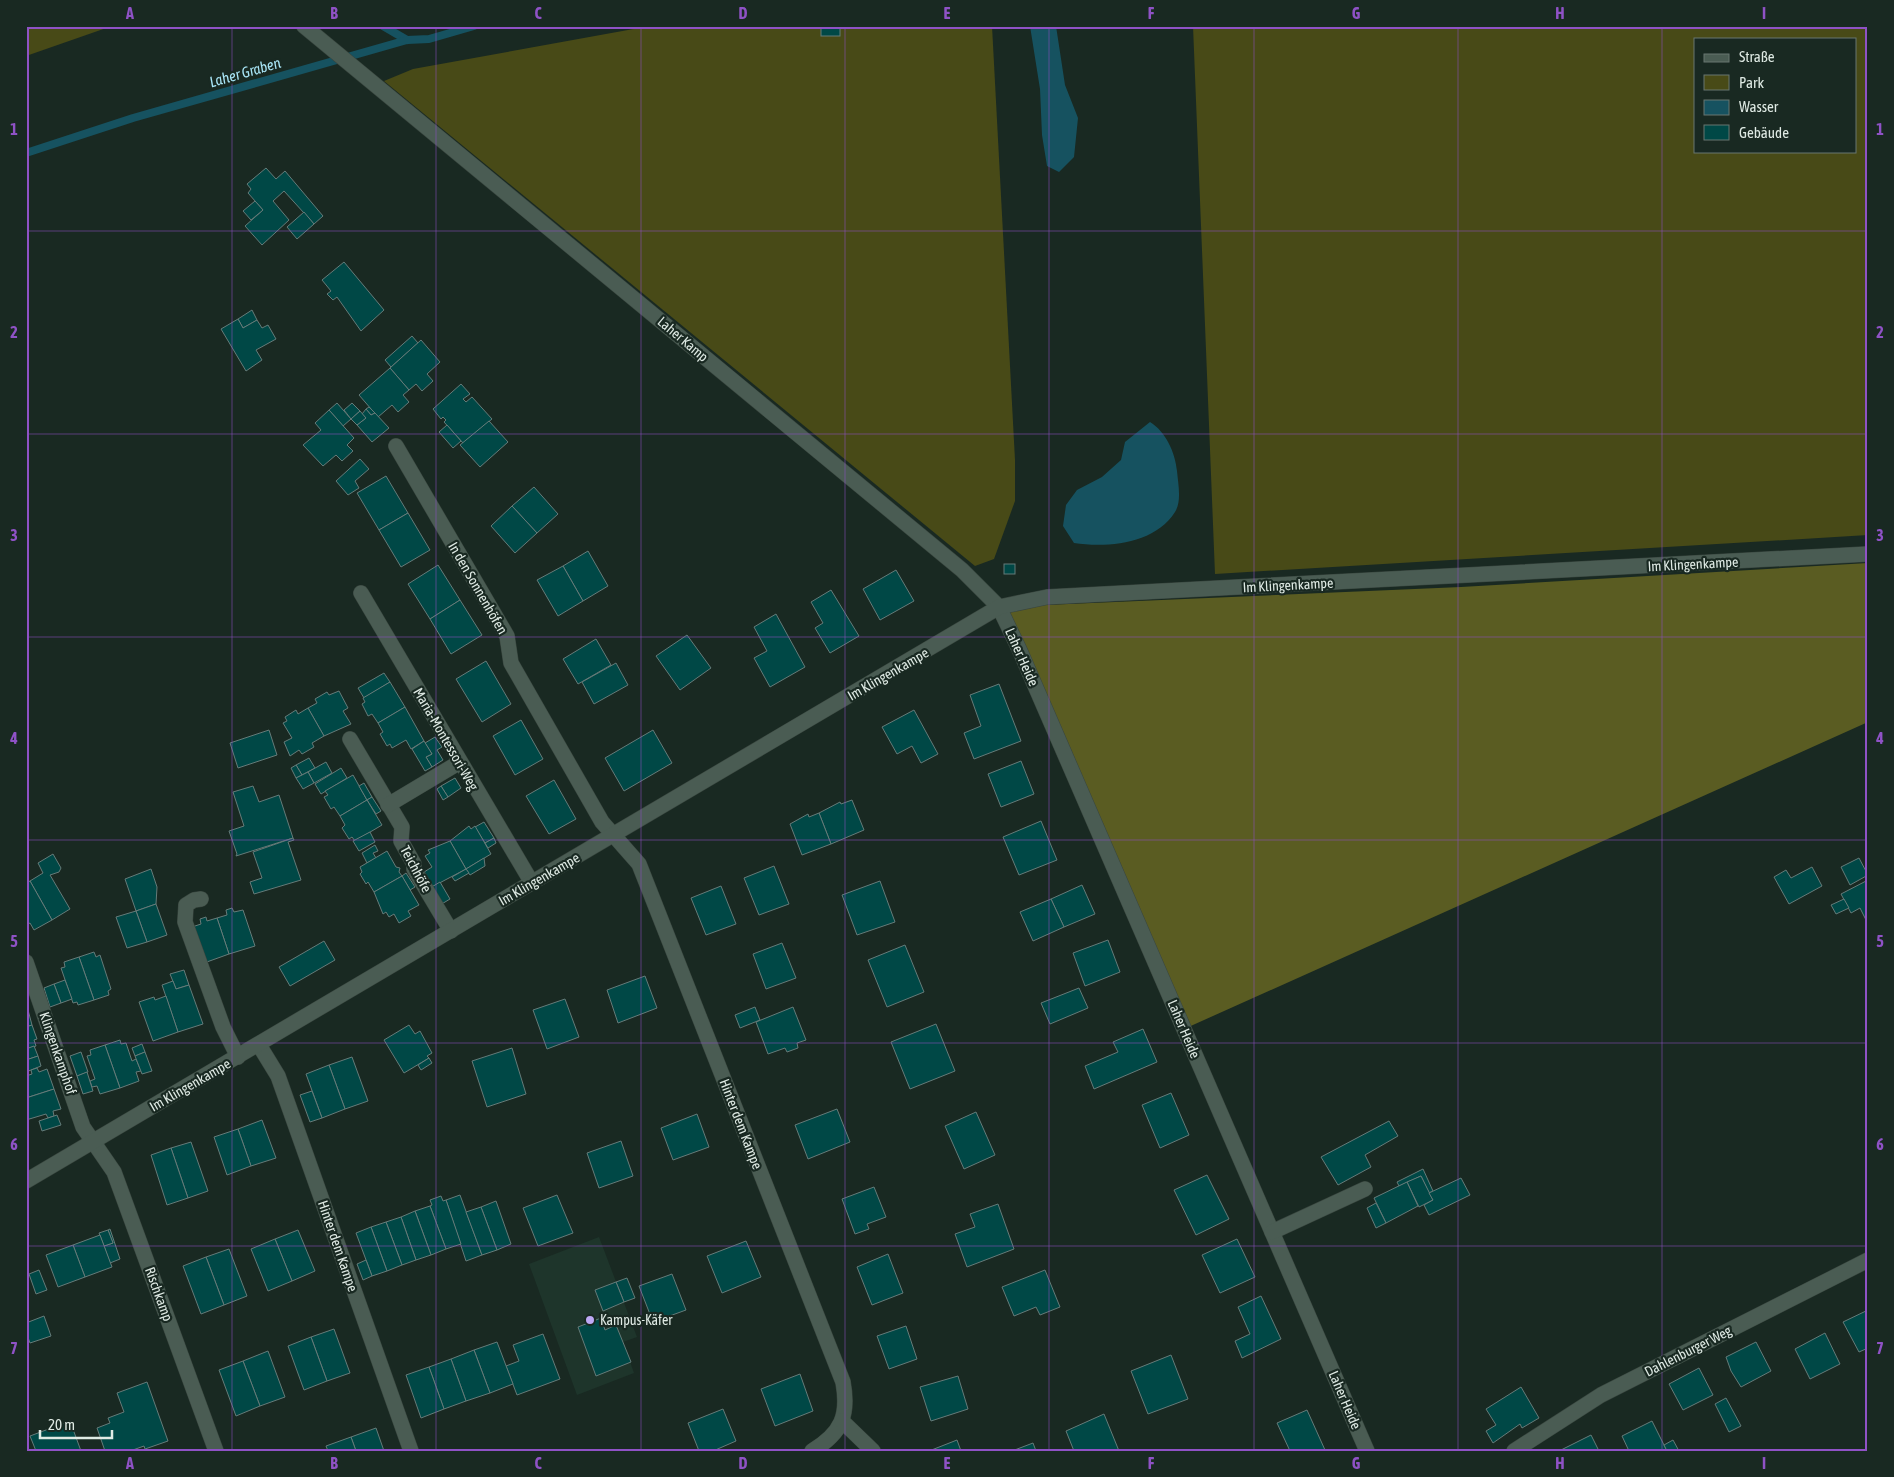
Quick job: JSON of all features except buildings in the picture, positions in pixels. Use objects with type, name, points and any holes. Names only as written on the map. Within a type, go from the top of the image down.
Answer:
[{"type":"street","name":"Laher Kamp","points":[[304,26],[962,570],[999,608]]},
{"type":"street","name":"In den Sonnenhöfen","points":[[396,446],[507,636],[511,663],[602,822],[615,836]]},
{"type":"street","name":"Im Klingenkampe","points":[[26,1181],[615,836],[999,608],[1047,597],[1868,554]]},
{"type":"street","name":"Maria-Montessori-Weg","points":[[361,593],[532,884]]},
{"type":"street","name":"Laher Heide","points":[[999,608],[1024,660],[1366,1451]]},
{"type":"street","name":"Teichhöfe","points":[[350,739],[402,828],[401,841],[414,864],[414,869],[451,931]]},
{"type":"street","points":[[388,805],[460,762]]},
{"type":"street","name":"Hinter dem Kampe","points":[[615,836],[639,864],[843,1382],[847,1402],[842,1421],[832,1436],[812,1451]]},
{"type":"street","points":[[201,899],[194,900],[186,905],[185,922],[222,1027],[238,1058]]},
{"type":"street","name":"Klingenkamphof","points":[[26,962],[83,1127],[94,1141]]},
{"type":"street","name":"Hinter dem Kampe","points":[[260,1045],[278,1076],[411,1451]]},
{"type":"street","name":"Rischkamp","points":[[94,1141],[114,1172],[216,1451]]},
{"type":"street","points":[[1272,1232],[1366,1189]]},
{"type":"street","name":"Dahlenburger Weg","points":[[1514,1451],[1601,1395],[1868,1260]]},
{"type":"street","points":[[842,1421],[873,1451]]},
{"type":"shaded area","points":[[1868,563],[1868,722],[1184,1029],[999,607],[1461,587]]},
{"type":"shaded area","name":"Kampus-Käfer","points":[[599,1237],[637,1337],[623,1342],[634,1373],[577,1395],[529,1264]]},
{"type":"green space","points":[[26,26],[112,26],[26,56]]},
{"type":"green space","points":[[650,26],[992,26],[1015,460],[1015,501],[994,559],[975,566],[384,81],[413,69]]},
{"type":"green space","points":[[1193,26],[1868,26],[1868,535],[1215,574]]},
{"type":"water","points":[[1030,26],[1056,26],[1065,85],[1078,118],[1074,157],[1059,172],[1047,166],[1042,135],[1040,89]]},
{"type":"water","points":[[1150,422],[1161,431],[1169,443],[1174,457],[1179,492],[1175,512],[1166,523],[1143,537],[1115,544],[1074,543],[1063,526],[1066,505],[1077,490],[1102,477],[1121,460],[1125,442]]},
{"type":"waterway","points":[[383,26],[407,40]]},
{"type":"waterway","name":"Laher Graben","points":[[26,153],[133,118],[407,40],[429,39],[474,26]]},
{"type":"place","name":"Kampus-Käfer","points":[[590,1320]]}]
